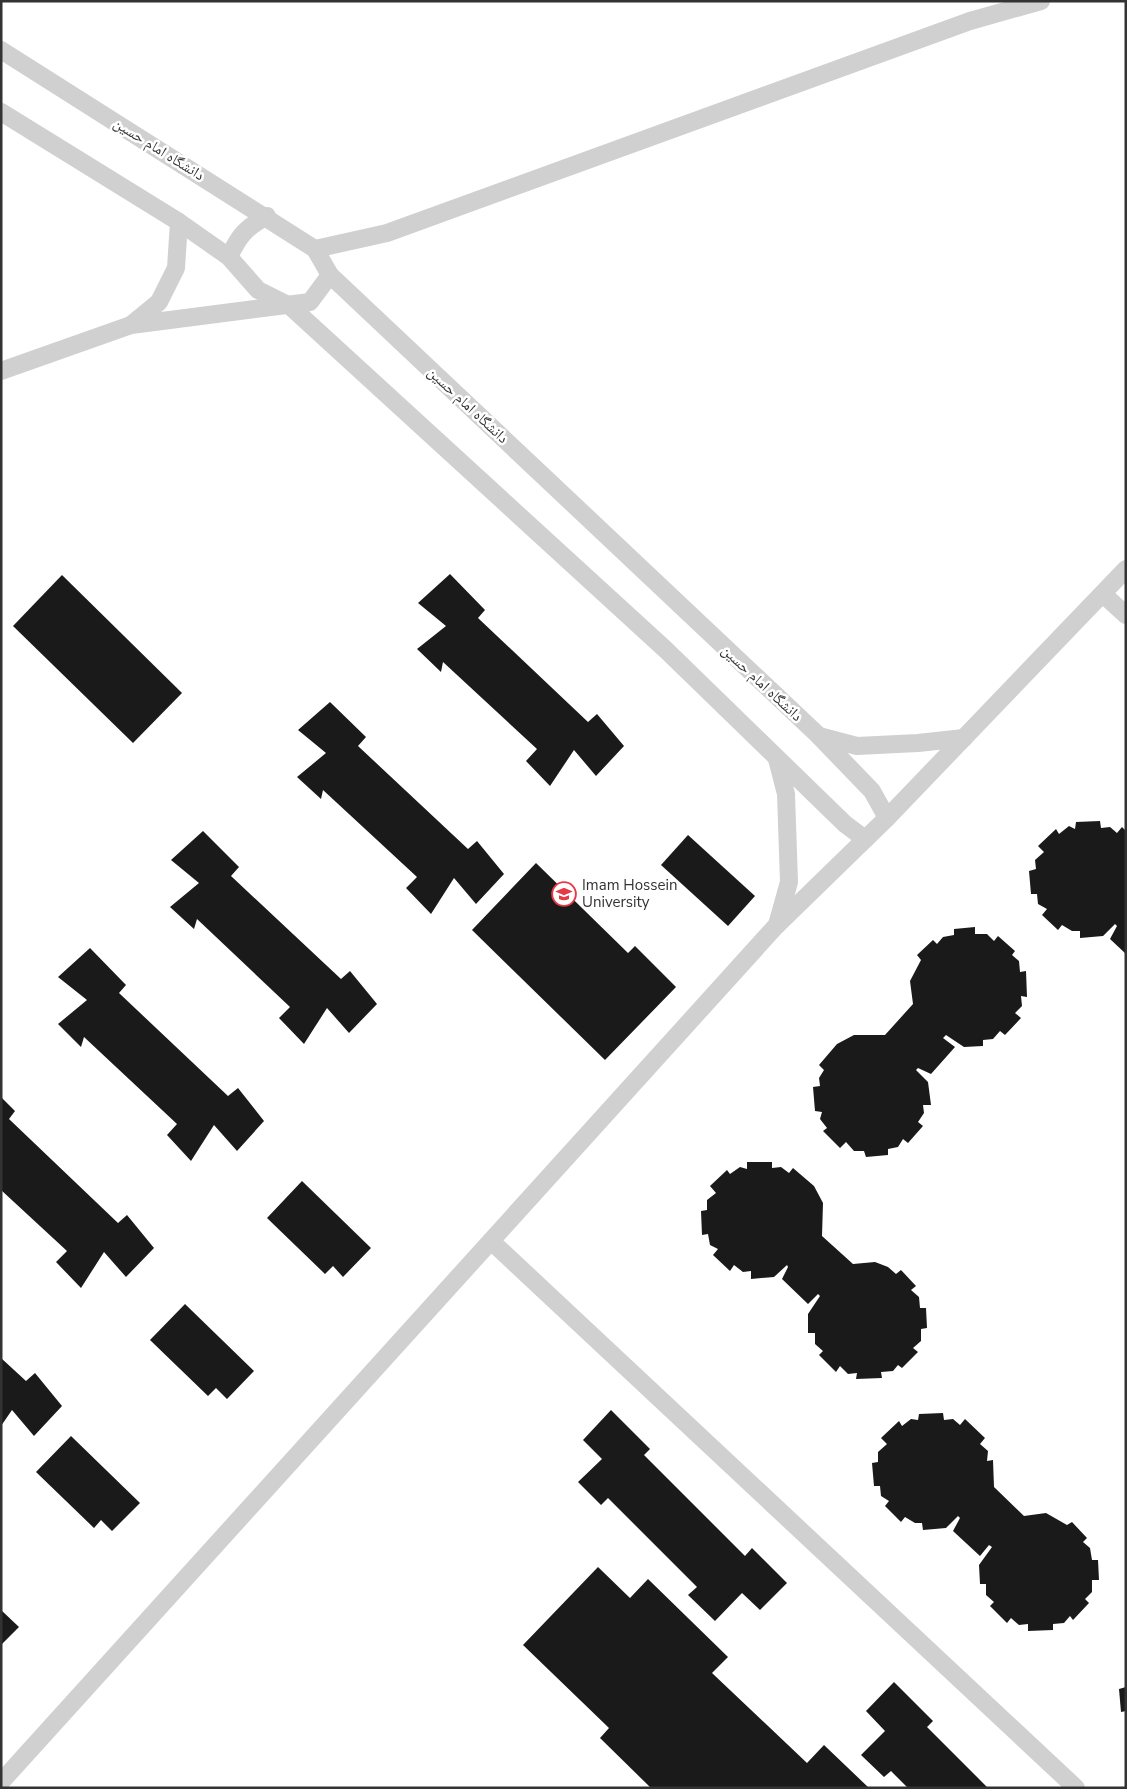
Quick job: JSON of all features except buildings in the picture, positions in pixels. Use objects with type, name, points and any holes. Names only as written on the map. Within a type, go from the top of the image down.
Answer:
[{"type":"lane","points":[[315,249],[387,233],[970,21],[1041,1]]},
{"type":"lane","name":"دانشگاه امام حسین","points":[[1,50],[267,216],[315,249],[330,275],[818,736],[872,791],[887,818]]},
{"type":"lane","points":[[1,112],[179,222],[229,257],[258,290],[290,306],[666,650],[845,824],[864,839]]},
{"type":"lane","points":[[229,257],[238,239],[249,225],[267,216]]},
{"type":"lane","points":[[131,325],[160,302],[176,268],[179,222]]},
{"type":"lane","points":[[1,371],[131,325],[310,302],[330,275]]},
{"type":"lane","points":[[1,1782],[776,926],[887,818],[1126,569]]},
{"type":"lane","points":[[1102,594],[1126,616]]},
{"type":"lane","points":[[818,736],[857,746],[918,743],[964,738]]},
{"type":"lane","points":[[776,926],[789,882],[786,794],[777,759]]},
{"type":"lane","points":[[491,1241],[1076,1788]]},
{"type":"place","name":"Imam Hossein University","points":[[564,894]]}]
